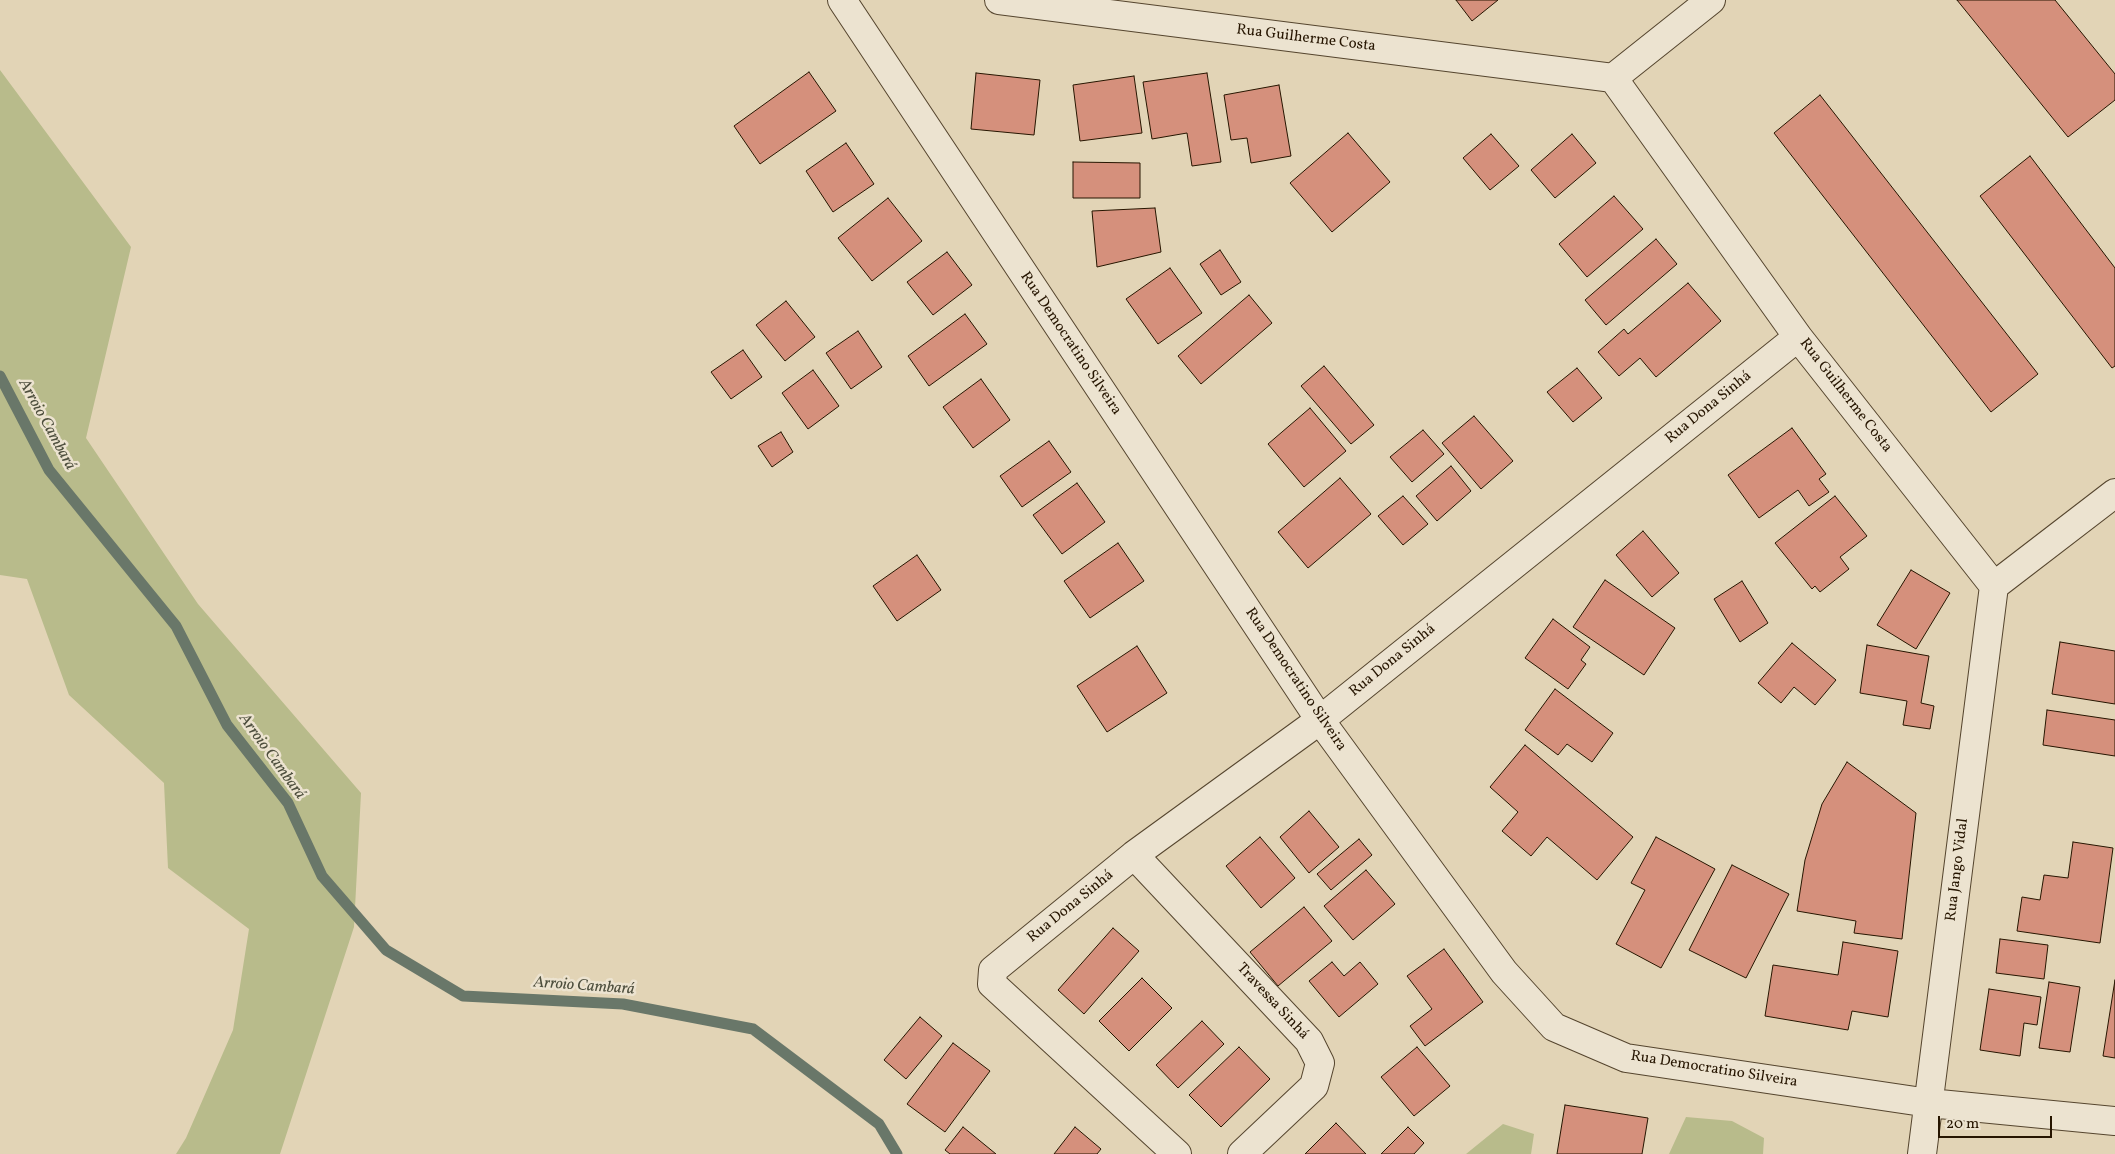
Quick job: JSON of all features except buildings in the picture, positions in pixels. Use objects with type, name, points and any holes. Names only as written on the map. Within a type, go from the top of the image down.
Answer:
[{"type":"street","name":"Rua Democratino Silveira","points":[[842,0],[1320,720],[1504,972],[1554,1027],[1626,1058],[1929,1103],[2115,1121]]},
{"type":"street","name":"Rua Guilherme Costa","points":[[999,0],[1613,78],[1798,337],[1994,586]]},
{"type":"street","points":[[1613,78],[1711,0]]},
{"type":"street","name":"Rua Dona Sinhá","points":[[1177,1154],[992,984],[992,970],[1134,855],[1320,720],[1798,337]]},
{"type":"street","points":[[1994,586],[2115,493]]},
{"type":"street","name":"Rua Jango Vidal","points":[[1922,1154],[1994,586]]},
{"type":"street","name":"Travessa Sinhá","points":[[1134,855],[1309,1041],[1320,1064],[1314,1086],[1242,1154]]},
{"type":"green space","points":[[0,70],[131,247],[86,438],[198,604],[361,793],[354,927],[280,1154],[176,1154],[186,1138],[233,1030],[249,929],[168,868],[164,783],[69,695],[27,579],[0,575]]},
{"type":"green space","points":[[1686,1117],[1732,1121],[1764,1138],[1763,1154],[1669,1154]]},
{"type":"green space","points":[[1503,1124],[1534,1134],[1531,1154],[1466,1154]]},
{"type":"waterway","name":"Arroio Cambará","points":[[0,376],[49,470],[176,626],[227,725],[288,803],[322,876],[386,950],[463,996],[623,1004],[753,1029],[879,1124],[897,1154]]}]
